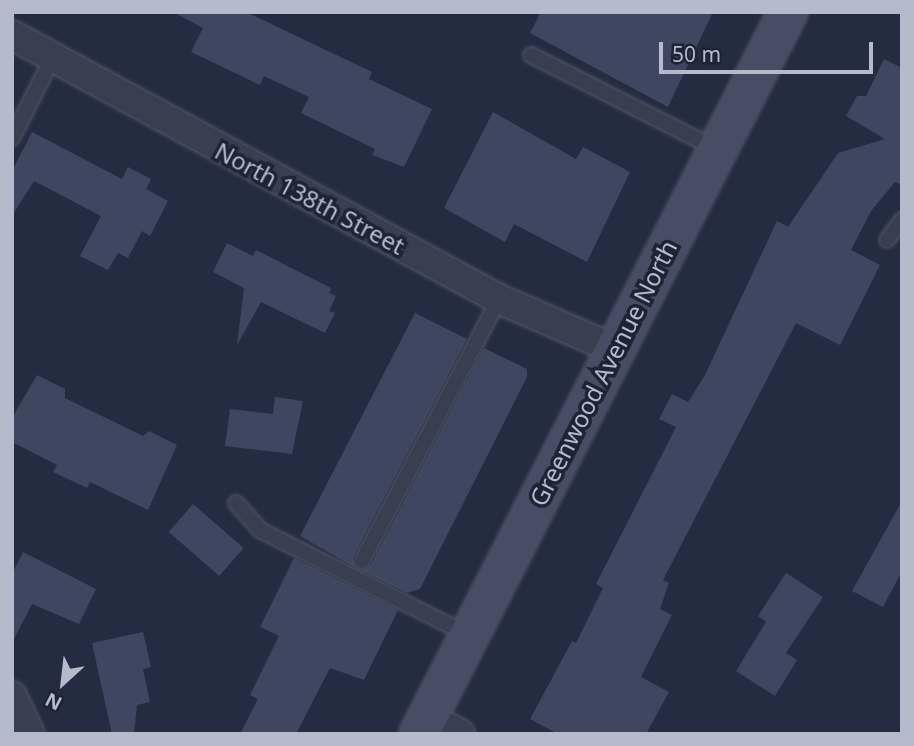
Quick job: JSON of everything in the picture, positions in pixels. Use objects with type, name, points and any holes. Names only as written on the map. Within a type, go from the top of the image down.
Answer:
[{"type":"main road","name":"Greenwood Avenue North","points":[[435,728],[471,636],[614,349],[788,12]]},
{"type":"street","name":"North 138th Street","points":[[12,35],[499,299],[614,349]]},
{"type":"lane","points":[[531,55],[717,150]]},
{"type":"lane","points":[[12,138],[53,57]]},
{"type":"lane","points":[[887,240],[902,220]]},
{"type":"lane","points":[[362,561],[499,299]]},
{"type":"lane","points":[[236,503],[260,530],[471,636]]},
{"type":"building","points":[[173,12],[246,12],[372,72],[369,79],[432,109],[404,167],[372,155],[375,149],[301,113],[309,97],[264,76],[260,85],[191,52],[203,28]]},
{"type":"building","points":[[541,12],[713,12],[668,107],[530,33]]},
{"type":"building","points":[[884,59],[902,68],[902,185],[895,182],[871,211],[851,250],[880,265],[840,345],[796,323],[663,580],[669,583],[660,609],[672,615],[641,677],[669,692],[646,734],[558,734],[530,719],[572,641],[576,643],[603,588],[596,584],[676,427],[659,419],[672,394],[688,402],[705,375],[777,221],[788,227],[838,153],[885,139],[846,116],[857,96],[866,96]]},
{"type":"building","points":[[493,112],[576,159],[583,147],[630,172],[587,262],[514,224],[505,242],[444,208]]},
{"type":"building","points":[[32,132],[122,179],[128,167],[151,179],[146,189],[168,201],[150,236],[142,231],[128,258],[118,253],[108,270],[80,256],[101,216],[34,181],[12,216],[12,171]]},
{"type":"building","points":[[227,243],[253,256],[256,250],[331,288],[329,293],[336,296],[329,311],[335,313],[325,333],[261,302],[237,345],[244,288],[213,272]]},
{"type":"building","points":[[415,313],[467,339],[353,557],[354,567],[300,536]]},
{"type":"building","points":[[484,348],[527,369],[527,377],[420,589],[407,593],[362,571],[371,565]]},
{"type":"building","points":[[37,375],[65,389],[65,398],[143,436],[149,431],[177,445],[148,510],[90,482],[87,488],[53,472],[57,465],[12,442],[12,418]]},
{"type":"building","points":[[275,397],[303,401],[292,454],[225,446],[230,409],[273,414]]},
{"type":"building","points":[[902,501],[902,571],[883,607],[852,591]]},
{"type":"building","points":[[193,504],[244,548],[219,576],[169,532]]},
{"type":"building","points":[[23,552],[96,589],[79,624],[32,604],[12,643],[12,574]]},
{"type":"building","points":[[294,558],[398,610],[364,680],[330,668],[296,734],[240,734],[258,699],[250,695],[279,636],[260,627]]},
{"type":"building","points":[[786,573],[823,597],[786,653],[797,660],[775,696],[736,671],[766,622],[758,616]]},
{"type":"building","points":[[143,632],[151,667],[143,669],[150,702],[137,705],[134,734],[112,734],[92,643]]}]
